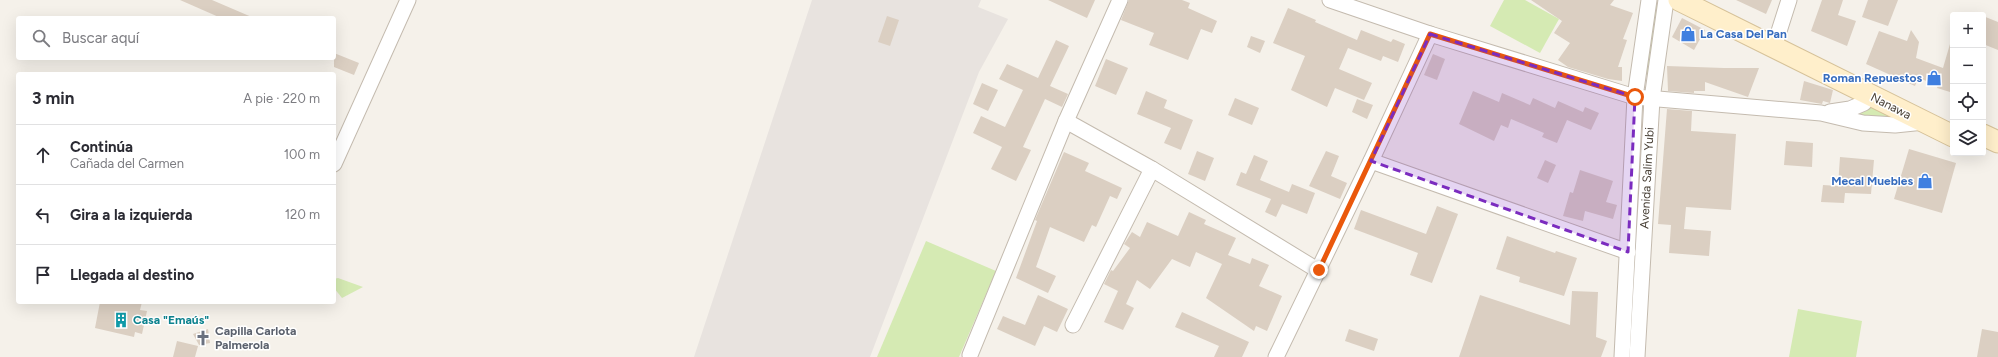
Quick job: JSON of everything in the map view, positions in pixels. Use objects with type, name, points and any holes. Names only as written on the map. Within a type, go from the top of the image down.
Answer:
[{"type":"main road","name":"Nanawa","points":[[1680,0],[1950,119]]},
{"type":"main road","name":"Nanawa","points":[[1712,0],[1776,41],[1861,90],[1950,135]]},
{"type":"main road","points":[[1986,136],[1998,142]]},
{"type":"main road","points":[[1986,151],[1998,157]]},
{"type":"street","points":[[336,160],[408,0]]},
{"type":"street","points":[[970,355],[1066,121],[1120,0]]},
{"type":"street","points":[[1330,0],[1430,34],[1635,97],[1821,113],[1863,123],[1895,125],[1924,122]]},
{"type":"street","name":"Avenida Salim Yubi","points":[[1622,357],[1635,97],[1649,0]]},
{"type":"street","name":"Avenida Salim Yubi","points":[[1637,357],[1652,99],[1666,0]]},
{"type":"street","points":[[1776,41],[1789,0]]},
{"type":"street","points":[[1276,357],[1371,161],[1430,34]]},
{"type":"street","points":[[1821,113],[1850,109],[1859,106],[1865,100],[1861,90]]},
{"type":"street","points":[[1066,121],[1152,169],[1319,270]]},
{"type":"street","points":[[1371,161],[1628,252]]},
{"type":"street","points":[[1073,325],[1152,169]]},
{"type":"highlighted area","points":[[1430,34],[1635,97],[1628,252],[1371,161]]},
{"type":"shaded area","points":[[812,0],[981,0],[978,7],[1008,19],[979,72],[870,357],[694,357]]},
{"type":"green space","points":[[1504,0],[1525,0],[1559,19],[1540,53],[1490,26]]},
{"type":"green space","points":[[1656,5],[1658,6],[1648,74],[1645,76]]},
{"type":"green space","points":[[1869,106],[1904,120],[1866,118],[1854,113]]},
{"type":"green space","points":[[1644,108],[1632,357],[1629,357]]},
{"type":"green space","points":[[926,241],[996,271],[959,357],[877,357]]},
{"type":"green space","points":[[336,278],[363,287],[342,298],[336,290]]},
{"type":"green space","points":[[1798,309],[1862,321],[1856,357],[1789,357]]},
{"type":"building","points":[[180,0],[212,0],[249,16],[216,16]]},
{"type":"building","points":[[1048,0],[1095,0],[1087,18]]},
{"type":"building","points":[[1129,0],[1182,0],[1190,3],[1188,8],[1217,21],[1212,33],[1201,29],[1188,60],[1149,45],[1154,33],[1121,20]]},
{"type":"building","points":[[1531,0],[1614,0],[1610,5],[1633,13],[1623,39],[1627,40],[1618,67],[1622,67],[1622,81],[1608,79],[1568,67],[1558,60],[1570,43],[1554,33],[1562,21]]},
{"type":"building","points":[[1736,0],[1772,0],[1766,14]]},
{"type":"building","points":[[1822,0],[1843,0],[1838,15],[1856,21],[1847,46],[1811,31]]},
{"type":"building","points":[[1868,0],[1898,0],[1888,26],[1862,17]]},
{"type":"building","points":[[1288,8],[1316,20],[1315,22],[1357,40],[1361,30],[1391,42],[1393,39],[1405,44],[1398,62],[1383,56],[1381,61],[1348,48],[1339,69],[1372,83],[1364,100],[1335,88],[1327,107],[1291,90],[1305,56],[1273,43]]},
{"type":"building","points":[[887,16],[899,20],[890,46],[878,42]]},
{"type":"building","points":[[1986,17],[1998,22],[1998,50],[1986,45]]},
{"type":"building","name":"La Casa Del Pan","points":[[1682,18],[1705,30],[1694,50],[1672,37]]},
{"type":"building","points":[[1911,30],[1919,42],[1916,58],[1943,68],[1950,44],[1950,92],[1937,88],[1938,85],[1918,78],[1915,86],[1866,64],[1879,31],[1907,41]]},
{"type":"building","points":[[1251,36],[1265,41],[1260,53],[1247,47]]},
{"type":"building","points":[[1056,40],[1069,46],[1050,86],[1068,94],[1062,107],[1045,99],[1023,147],[1031,150],[1016,181],[991,169],[1002,147],[973,133],[981,116],[1005,127],[1023,90],[999,79],[1007,64],[1038,78]]},
{"type":"building","points":[[336,54],[359,63],[354,75],[334,67]]},
{"type":"building","points":[[1433,54],[1445,59],[1437,80],[1424,75]]},
{"type":"building","points":[[1106,59],[1128,68],[1116,95],[1095,86]]},
{"type":"building","points":[[1667,66],[1759,68],[1748,97],[1705,82],[1705,91],[1694,91],[1694,93],[1668,91]]},
{"type":"building","points":[[1804,81],[1833,90],[1830,103],[1823,101],[1822,104],[1800,100]]},
{"type":"building","points":[[982,83],[998,90],[988,111],[973,104]]},
{"type":"building","points":[[1146,91],[1167,100],[1164,108],[1193,120],[1181,150],[1164,143],[1171,128],[1137,114]]},
{"type":"building","points":[[1473,91],[1499,102],[1502,93],[1530,105],[1533,98],[1555,108],[1558,101],[1583,112],[1585,107],[1599,113],[1591,130],[1567,120],[1557,143],[1542,137],[1544,133],[1511,119],[1508,128],[1501,125],[1494,141],[1459,124]]},
{"type":"building","points":[[1235,98],[1259,108],[1252,125],[1228,115]]},
{"type":"building","points":[[1357,99],[1373,105],[1367,119],[1352,112]]},
{"type":"building","points":[[1667,109],[1692,111],[1691,131],[1736,134],[1731,210],[1686,207],[1684,229],[1711,231],[1709,256],[1669,253],[1671,225],[1658,224]]},
{"type":"building","points":[[1786,141],[1813,143],[1812,167],[1784,165]]},
{"type":"building","name":"Mecal Muebles","points":[[1909,149],[1956,163],[1942,213],[1894,199]]},
{"type":"building","points":[[1197,151],[1214,158],[1205,181],[1188,174]]},
{"type":"building","points":[[1326,151],[1339,156],[1331,176],[1347,183],[1340,199],[1309,186]]},
{"type":"building","points":[[1064,152],[1089,163],[1085,171],[1122,188],[1117,199],[1110,196],[1096,227],[1092,225],[1084,242],[1050,227],[1036,267],[1056,276],[1048,293],[1016,278],[1037,221],[1035,220]]},
{"type":"building","points":[[1254,155],[1268,161],[1260,180],[1289,192],[1292,184],[1315,193],[1307,214],[1282,204],[1276,217],[1265,212],[1271,199],[1236,185],[1241,172],[1246,174]]},
{"type":"building","points":[[1840,157],[1874,160],[1871,194],[1845,193],[1844,203],[1821,202],[1823,185],[1838,186]]},
{"type":"building","points":[[1545,160],[1556,165],[1548,183],[1537,178]]},
{"type":"building","points":[[1580,170],[1613,181],[1606,202],[1617,205],[1613,219],[1585,211],[1583,221],[1563,216],[1570,192],[1573,193]]},
{"type":"building","points":[[1437,206],[1458,214],[1432,283],[1410,275],[1418,253],[1354,229],[1361,210],[1426,234]]},
{"type":"building","points":[[1189,212],[1206,220],[1204,224],[1236,238],[1228,255],[1250,264],[1252,258],[1269,265],[1259,286],[1282,296],[1267,331],[1256,326],[1254,331],[1206,298],[1222,264],[1196,252],[1190,267],[1172,259],[1150,289],[1137,280],[1126,304],[1134,308],[1123,330],[1104,322],[1118,291],[1104,284],[1111,270],[1113,271],[1130,248],[1124,244],[1132,232],[1140,237],[1147,222],[1178,236]]},
{"type":"building","points":[[1507,236],[1555,253],[1556,251],[1577,258],[1564,296],[1519,282],[1520,277],[1496,269]]},
{"type":"building","points":[[1572,291],[1598,292],[1596,337],[1607,341],[1601,357],[1459,357],[1480,295],[1570,325]]},
{"type":"building","points":[[1038,295],[1068,309],[1057,332],[1044,326],[1035,346],[997,329],[1003,316],[1025,325]]},
{"type":"building","name":"Casa \"Emaús\"","points":[[100,304],[142,304],[140,310],[147,311],[142,334],[135,332],[134,337],[95,328]]},
{"type":"building","points":[[1182,312],[1249,342],[1242,357],[1214,357],[1219,346],[1175,327]]},
{"type":"building","name":"Capilla Carlota Palmerola","points":[[208,329],[210,343],[199,345],[193,334]]},
{"type":"building","points":[[1349,329],[1378,339],[1374,351],[1345,341]]},
{"type":"building","points":[[1982,329],[1998,332],[1998,357],[1977,357]]},
{"type":"building","points":[[177,341],[198,346],[195,357],[173,357]]},
{"type":"place","name":"La Casa Del Pan","points":[[1688,34]]},
{"type":"place","name":"Roman Repuestos","points":[[1934,78]]},
{"type":"place","name":"Mecal Muebles","points":[[1925,181]]},
{"type":"place","name":"Casa \"Emaús\"","points":[[121,320]]},
{"type":"place","name":"Capilla Carlota Palmerola","points":[[203,338]]},
{"type":"route","points":[[1319,270],[1430,34],[1635,97]]}]
